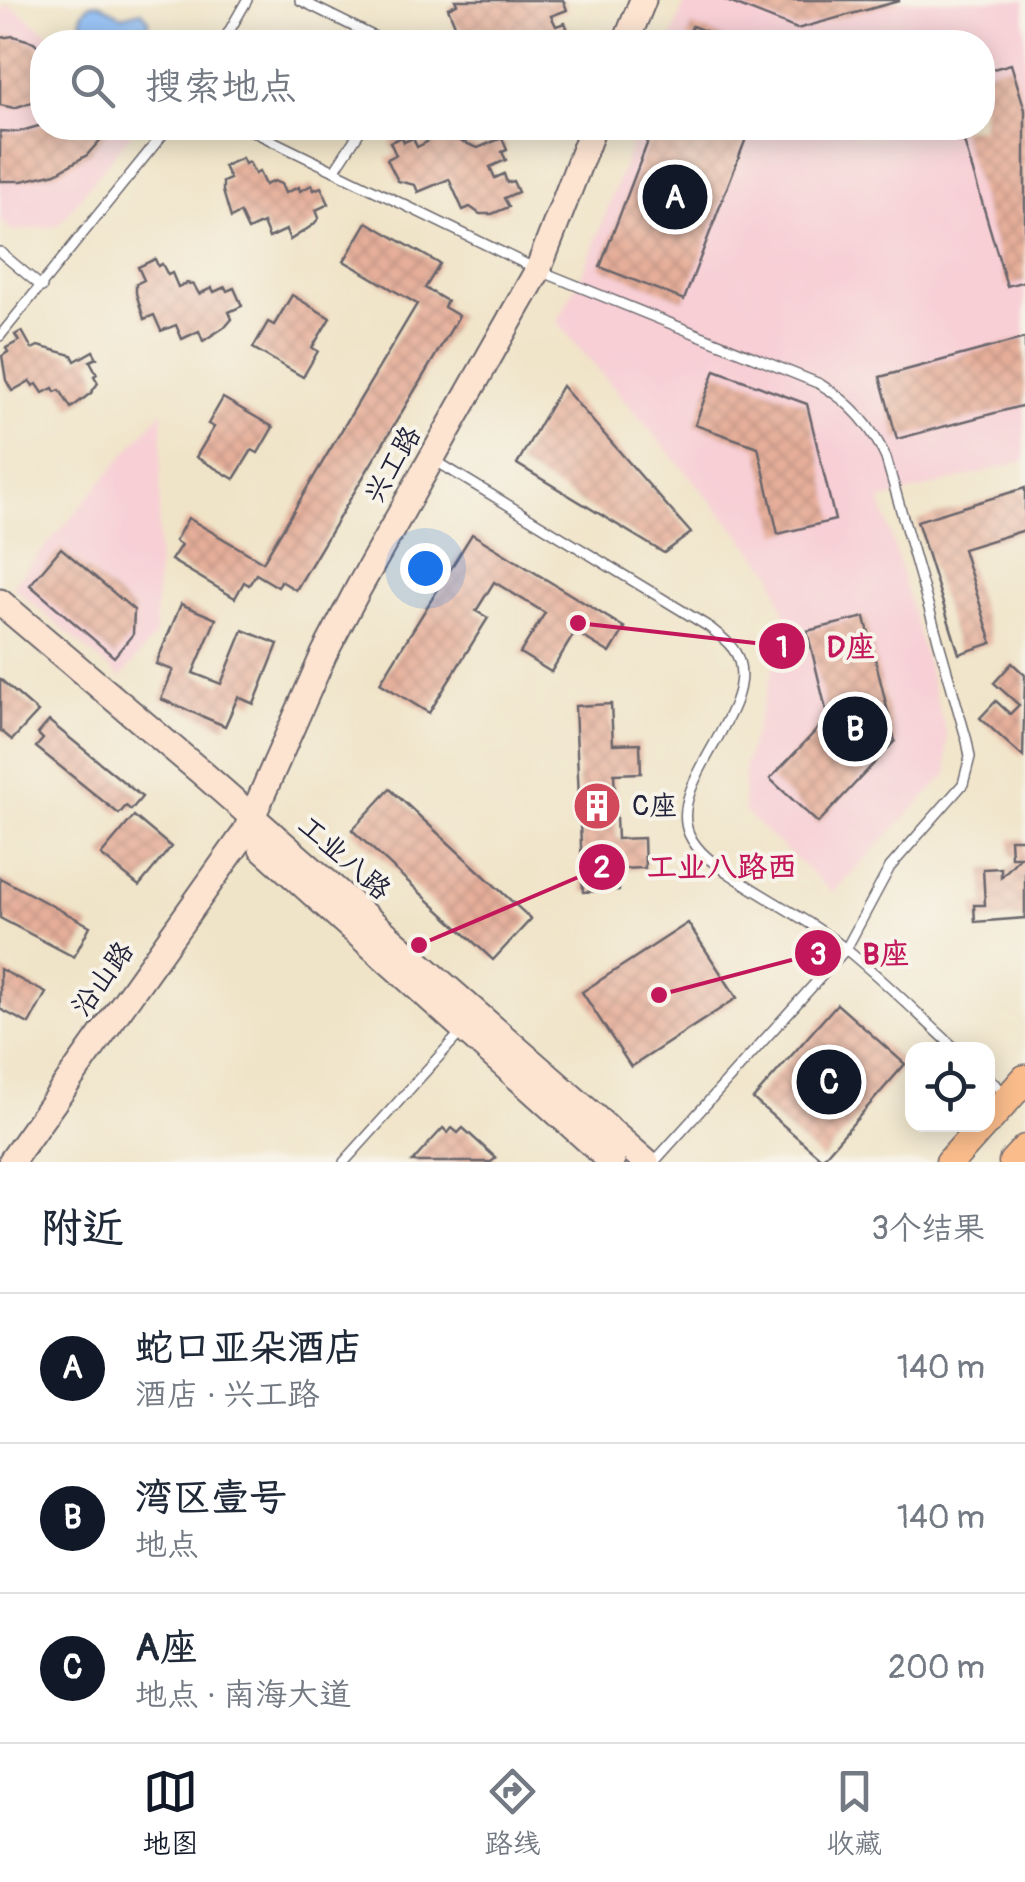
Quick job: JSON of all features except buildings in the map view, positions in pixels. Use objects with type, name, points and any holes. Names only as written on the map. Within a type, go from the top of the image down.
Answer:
[{"type":"main road","points":[[995,1113],[1017,1088]]},
{"type":"main road","points":[[950,1162],[978,1132]]},
{"type":"main road","points":[[1013,1162],[1025,1149]]},
{"type":"street","points":[[631,30],[643,0]]},
{"type":"street","name":"兴工路","points":[[248,825],[332,638],[538,270],[589,140]]},
{"type":"street","name":"工业八路","points":[[0,602],[470,1021],[612,1162]]},
{"type":"street","name":"工业八路","points":[[0,624],[248,825]]},
{"type":"street","name":"沿山路","points":[[11,1162],[248,825]]},
{"type":"street","name":"工业八路","points":[[470,1021],[650,1162]]},
{"type":"lane","points":[[230,30],[247,0]]},
{"type":"lane","points":[[300,0],[361,30]]},
{"type":"lane","points":[[0,336],[159,140]]},
{"type":"lane","points":[[271,140],[538,270],[820,384],[864,418],[886,458],[970,757],[968,772],[956,795],[890,867],[846,949],[650,1162]]},
{"type":"lane","points":[[334,171],[354,140]]},
{"type":"lane","points":[[0,252],[42,288]]},
{"type":"lane","points":[[432,459],[709,627],[729,644],[739,660],[741,674],[736,696],[688,799],[684,817],[688,832],[698,848],[718,866],[846,949],[948,1042]]},
{"type":"lane","points":[[344,1162],[470,1021]]},
{"type":"shaded area","points":[[686,0],[1025,0],[1025,461],[881,500],[946,733],[948,773],[833,893],[744,812],[744,767],[787,623],[772,572],[557,322],[585,268],[633,140],[995,140],[995,30],[675,30]]},
{"type":"shaded area","points":[[8,3],[43,30],[30,30],[30,140],[126,140],[58,226],[13,231],[0,221],[0,13]]},
{"type":"shaded area","points":[[163,410],[155,636],[121,678],[12,586]]},
{"type":"water","points":[[100,4],[122,16],[142,11],[149,20],[147,30],[87,30],[82,19],[86,9]]},
{"type":"place","name":"蛇口亚朵酒店","points":[[675,197]]},
{"type":"place","name":"D座","points":[[578,623]]},
{"type":"place","name":"湾区壹号","points":[[855,729]]},
{"type":"place","name":"C座","points":[[597,806]]},
{"type":"place","name":"工业八路西","points":[[419,945]]},
{"type":"place","name":"B座","points":[[659,995]]},
{"type":"place","name":"A座","points":[[829,1082]]}]
